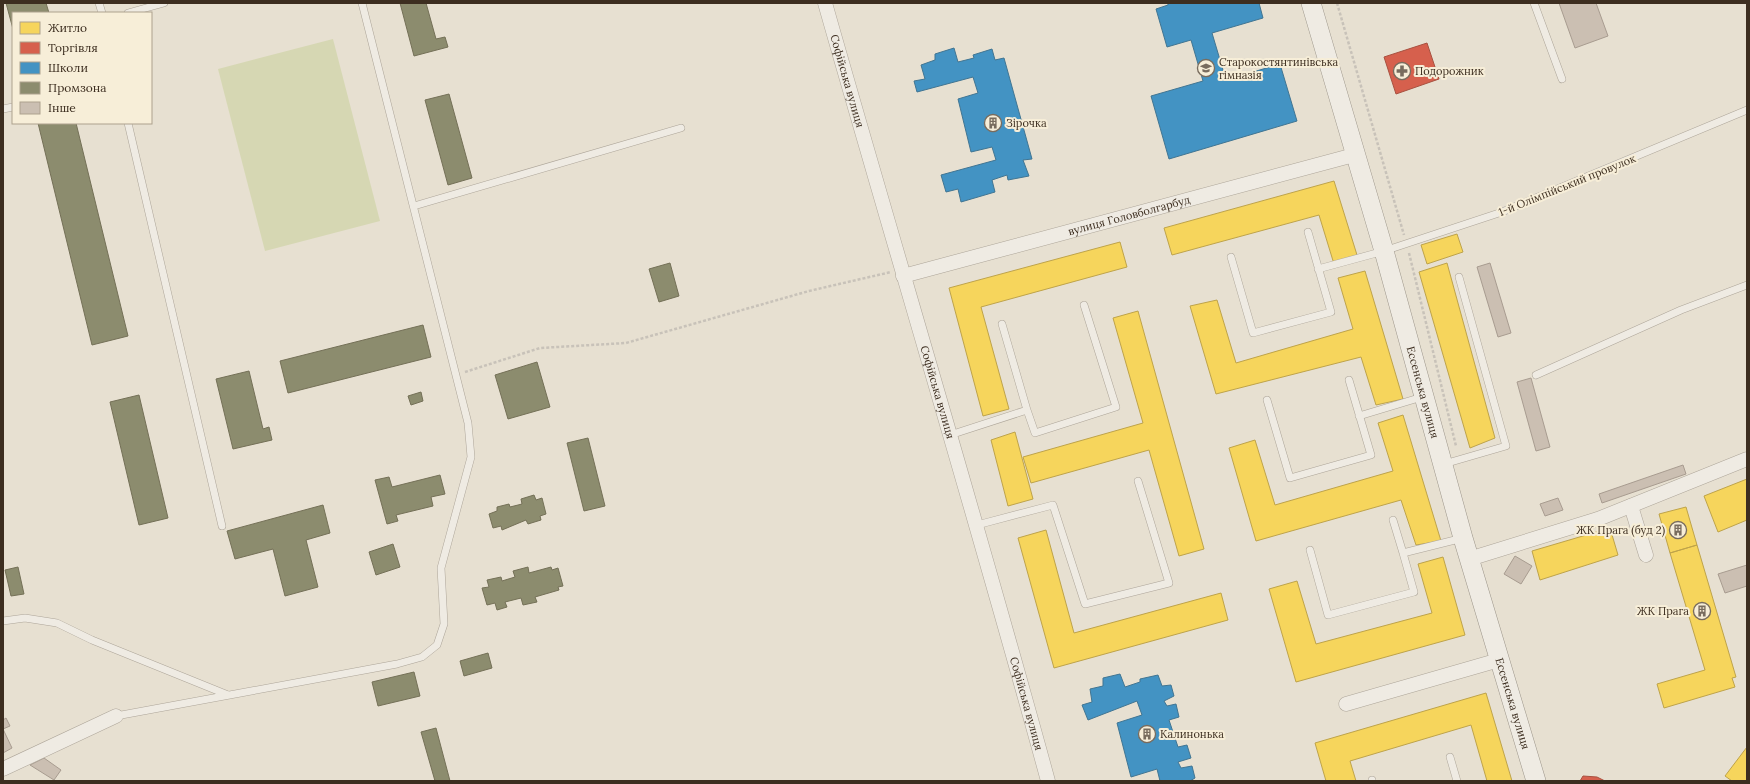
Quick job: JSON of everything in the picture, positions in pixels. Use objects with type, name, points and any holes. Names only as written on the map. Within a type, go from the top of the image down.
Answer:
[{"type":"street","name":"Софійська вулиця","points":[[826,3],[898,274],[978,525],[1048,781]]},
{"type":"street","name":"Ессенська вулиця","points":[[1311,3],[1354,155],[1384,251],[1423,397],[1451,462],[1463,538],[1536,781]]},
{"type":"street","name":"вулиця Головболгарбуд","points":[[898,274],[1354,155]]},
{"type":"street","points":[[1469,559],[1598,519],[1747,459]]},
{"type":"street","points":[[1631,506],[1646,555]]},
{"type":"street","points":[[1346,704],[1500,660]]},
{"type":"street","points":[[3,769],[116,716]]},
{"type":"lane","points":[[132,12],[164,3]]},
{"type":"lane","points":[[116,716],[397,664],[422,657],[437,645],[444,624],[441,568],[471,457],[468,423],[362,3]]},
{"type":"lane","points":[[1534,3],[1562,79]]},
{"type":"lane","name":"1-й Олімпійський провулок","points":[[1318,269],[1407,244],[1502,212],[1747,110]]},
{"type":"lane","points":[[128,124],[222,526]]},
{"type":"lane","points":[[414,206],[681,128]]},
{"type":"lane","points":[[1231,257],[1253,333],[1331,312],[1308,232]]},
{"type":"lane","points":[[1451,462],[1506,446],[1459,277]]},
{"type":"lane","points":[[1536,375],[1681,310],[1747,286]]},
{"type":"lane","points":[[1002,324],[1035,433],[1116,407],[1084,305]]},
{"type":"lane","points":[[1267,400],[1290,478],[1371,455],[1349,380]]},
{"type":"lane","points":[[1360,416],[1423,397]]},
{"type":"lane","points":[[950,435],[1028,410]]},
{"type":"lane","points":[[978,525],[1053,505],[1085,604],[1169,583],[1138,481]]},
{"type":"lane","points":[[1310,550],[1328,615],[1414,592],[1393,520]]},
{"type":"lane","points":[[1403,553],[1463,538]]},
{"type":"lane","points":[[3,621],[25,618],[57,623],[92,640],[229,695]]},
{"type":"lane","points":[[1450,757],[1457,781]]},
{"type":"path","points":[[1337,3],[1407,244],[1451,462]]},
{"type":"path","points":[[456,375],[540,348],[626,343],[809,291],[898,274]]},
{"type":"green space","points":[[333,39],[380,221],[265,251],[218,69]]},
{"type":"building: Житло","points":[[1334,181],[1357,255],[1334,264],[1319,215],[1172,255],[1164,228]]},
{"type":"building: Житло","points":[[1457,234],[1463,252],[1427,264],[1421,245]]},
{"type":"building: Житло","points":[[1120,242],[1127,267],[981,307],[1009,409],[983,416],[949,288]]},
{"type":"building: Житло","points":[[1447,263],[1495,438],[1470,448],[1419,272]]},
{"type":"building: Житло","points":[[1365,271],[1403,399],[1376,405],[1361,357],[1216,394],[1190,306],[1217,300],[1236,363],[1353,329],[1338,278]]},
{"type":"building: Житло","points":[[1138,311],[1204,549],[1179,556],[1149,450],[1031,483],[1023,457],[1143,423],[1113,318]]},
{"type":"building: Житло","points":[[1403,415],[1441,541],[1416,545],[1401,500],[1256,541],[1229,448],[1255,440],[1275,505],[1393,471],[1378,423]]},
{"type":"building: Житло","points":[[1015,432],[1033,499],[1008,506],[991,440]]},
{"type":"building: Житло","points":[[1747,479],[1747,520],[1718,532],[1704,496]]},
{"type":"building: Житло","name":"ЖК Прага (буд 2)","points":[[1686,507],[1697,545],[1670,553],[1659,514]]},
{"type":"building: Житло","points":[[1610,528],[1618,555],[1540,580],[1532,551]]},
{"type":"building: Житло","points":[[1046,530],[1074,633],[1221,593],[1228,620],[1054,668],[1018,538]]},
{"type":"building: Житло","name":"ЖК Прага","points":[[1697,545],[1736,677],[1732,678],[1735,687],[1664,708],[1657,684],[1705,670],[1670,553]]},
{"type":"building: Житло","points":[[1443,557],[1465,635],[1296,682],[1269,589],[1297,581],[1316,644],[1432,613],[1418,564]]},
{"type":"building: Житло","points":[[1486,693],[1512,781],[1487,781],[1471,725],[1350,761],[1356,781],[1326,781],[1315,743]]},
{"type":"building: Житло","points":[[1747,747],[1747,781],[1732,781],[1725,776]]},
{"type":"building: Торгівля","points":[[1427,43],[1439,79],[1396,94],[1384,57]]},
{"type":"building: Торгівля","points":[[1583,776],[1597,777],[1605,781],[1580,781]]},
{"type":"building: Школи","points":[[1168,3],[1259,3],[1263,18],[1212,33],[1226,80],[1280,64],[1297,121],[1169,159],[1151,96],[1203,81],[1191,40],[1167,47],[1156,9],[1168,5]]},
{"type":"building: Школи","name":"Зірочка","points":[[954,48],[958,62],[974,58],[973,55],[992,49],[995,60],[1004,58],[1032,159],[1023,160],[1029,176],[1008,180],[1007,175],[992,180],[995,192],[961,202],[958,189],[946,192],[941,175],[996,160],[992,147],[971,152],[958,99],[978,93],[973,77],[917,92],[914,81],[925,79],[921,65],[935,60],[935,54]]},
{"type":"building: Школи","name":"Калинонька","points":[[1120,674],[1125,687],[1140,682],[1140,679],[1158,675],[1162,686],[1171,685],[1174,696],[1164,701],[1167,706],[1176,704],[1179,717],[1169,720],[1178,747],[1187,745],[1191,758],[1178,762],[1181,768],[1192,766],[1195,778],[1190,781],[1160,781],[1157,769],[1131,777],[1117,723],[1142,715],[1137,701],[1088,720],[1082,705],[1092,702],[1090,689],[1103,686],[1103,678]]},
{"type":"building: Промзона","points":[[6,3],[46,3],[49,12],[12,12],[12,25]]},
{"type":"building: Промзона","points":[[400,3],[426,3],[436,39],[445,37],[448,47],[414,56]]},
{"type":"building: Промзона","points":[[449,94],[472,178],[448,185],[425,100]]},
{"type":"building: Промзона","points":[[38,124],[76,124],[128,336],[92,345]]},
{"type":"building: Промзона","points":[[670,263],[679,296],[659,302],[649,269]]},
{"type":"building: Промзона","points":[[423,325],[431,357],[288,393],[280,361]]},
{"type":"building: Промзона","points":[[537,362],[550,407],[508,419],[495,375]]},
{"type":"building: Промзона","points":[[249,371],[263,429],[269,427],[272,440],[233,449],[216,379]]},
{"type":"building: Промзона","points":[[421,392],[423,401],[411,405],[408,396]]},
{"type":"building: Промзона","points":[[139,395],[168,518],[139,525],[110,402]]},
{"type":"building: Промзона","points":[[588,438],[605,506],[584,511],[567,443]]},
{"type":"building: Промзона","points":[[440,475],[445,494],[431,497],[433,506],[396,515],[398,521],[387,524],[375,480],[389,477],[392,487]]},
{"type":"building: Промзона","points":[[534,495],[536,500],[542,498],[546,514],[540,516],[541,520],[528,524],[526,520],[502,530],[501,526],[493,528],[489,514],[497,511],[497,507],[509,504],[510,507],[522,504],[521,499]]},
{"type":"building: Промзона","points":[[323,505],[330,533],[306,540],[318,587],[285,596],[273,549],[235,559],[227,531]]},
{"type":"building: Промзона","points":[[393,544],[400,567],[376,575],[369,552]]},
{"type":"building: Промзона","points":[[18,567],[24,594],[11,596],[5,570]]},
{"type":"building: Промзона","points":[[528,567],[529,573],[551,567],[552,570],[558,568],[563,586],[558,587],[559,590],[535,597],[537,602],[523,605],[521,598],[505,602],[507,607],[497,610],[495,603],[487,605],[482,588],[489,587],[487,580],[501,577],[502,581],[515,577],[513,571]]},
{"type":"building: Промзона","points":[[488,653],[492,668],[464,676],[460,661]]},
{"type":"building: Промзона","points":[[414,672],[420,696],[378,706],[372,682]]},
{"type":"building: Промзона","points":[[436,728],[450,781],[435,781],[421,732]]},
{"type":"building: Інше","points":[[1559,3],[1596,3],[1608,36],[1575,48]]},
{"type":"building: Інше","points":[[1490,263],[1511,333],[1498,337],[1477,267]]},
{"type":"building: Інше","points":[[1531,378],[1550,447],[1536,451],[1517,382]]},
{"type":"building: Інше","points":[[1683,465],[1686,474],[1602,503],[1599,494]]},
{"type":"building: Інше","points":[[1558,498],[1563,510],[1545,516],[1540,504]]},
{"type":"building: Інше","points":[[1515,556],[1532,566],[1521,584],[1504,574]]},
{"type":"building: Інше","points":[[1747,565],[1747,586],[1725,593],[1718,574]]},
{"type":"building: Інше","points":[[6,718],[10,726],[3,729],[3,720]]},
{"type":"building: Інше","points":[[3,729],[12,748],[3,753]]},
{"type":"building: Інше","points":[[44,758],[61,770],[54,780],[30,765]]},
{"type":"place","name":"Старокостянтинівська гімназія","points":[[1206,68]]},
{"type":"place","name":"Подорожник","points":[[1402,71]]},
{"type":"place","name":"Зірочка","points":[[993,123]]},
{"type":"place","name":"ЖК Прага (буд 2)","points":[[1678,530]]},
{"type":"place","name":"ЖК Прага","points":[[1702,611]]},
{"type":"place","name":"Калинонька","points":[[1147,734]]}]
